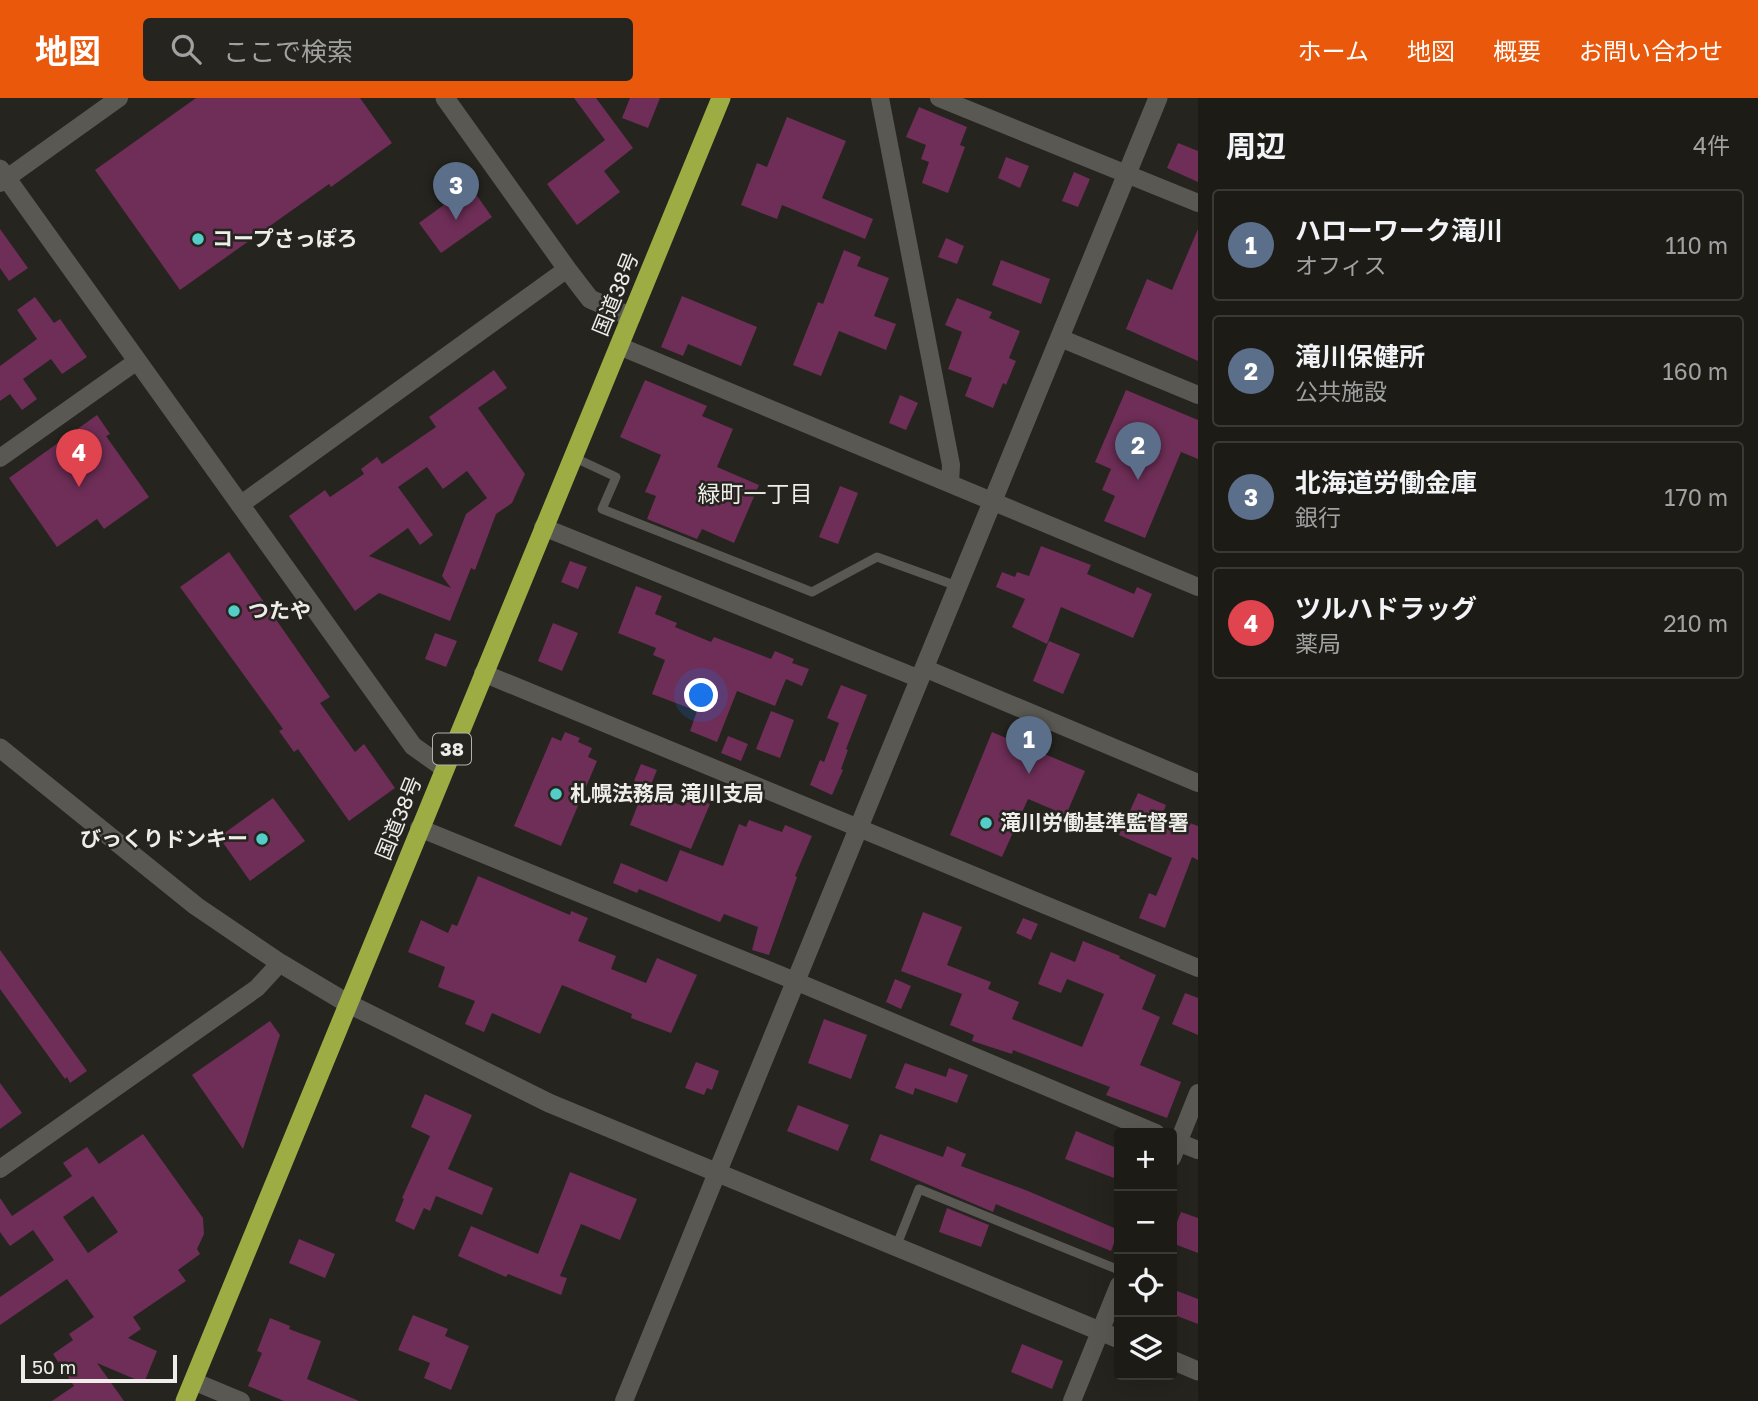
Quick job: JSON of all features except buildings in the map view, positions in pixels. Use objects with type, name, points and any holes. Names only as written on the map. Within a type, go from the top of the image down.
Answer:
[{"type":"highway","name":"国道38号","points":[[185,1401],[721,98]]},
{"type":"street","points":[[119,98],[2,177],[413,746],[444,768]]},
{"type":"street","points":[[445,98],[590,299],[631,317]]},
{"type":"street","points":[[880,98],[951,465],[950,484]]},
{"type":"street","points":[[939,98],[1198,203]]},
{"type":"street","points":[[629,1400],[795,981],[1158,98]]},
{"type":"street","points":[[240,505],[567,269]]},
{"type":"street","points":[[1060,338],[1198,395]]},
{"type":"street","points":[[619,346],[1198,587]]},
{"type":"street","points":[[0,458],[137,361]]},
{"type":"street","points":[[543,527],[1198,783]]},
{"type":"street","points":[[483,673],[1198,968]]},
{"type":"street","points":[[0,748],[196,906],[280,963],[347,1003],[549,1103],[1114,1337]]},
{"type":"street","points":[[419,828],[795,981],[1144,1128]]},
{"type":"street","points":[[0,1169],[257,988],[280,963]]},
{"type":"street","points":[[1177,1140],[1198,1093]]},
{"type":"street","points":[[1177,1147],[1198,1150]]},
{"type":"street","points":[[1072,1401],[1114,1297]]},
{"type":"street","points":[[1177,1362],[1198,1371]]},
{"type":"street","points":[[193,1381],[242,1401]]},
{"type":"lane","points":[[572,457],[616,477],[602,509],[811,592],[877,556],[957,586]]},
{"type":"lane","points":[[896,1247],[919,1189],[1114,1268]]},
{"type":"place","name":"北海道労働金庫","points":[[456,220]]},
{"type":"place","name":"コープさっぽろ","points":[[198,239]]},
{"type":"place","name":"滝川保健所","points":[[1138,480]]},
{"type":"place","name":"ツルハドラッグ","points":[[79,487]]},
{"type":"place","name":"つたや","points":[[234,611]]},
{"type":"place","name":"ハローワーク滝川","points":[[1029,774]]},
{"type":"place","name":"札幌法務局 滝川支局","points":[[556,794]]},
{"type":"place","name":"滝川労働基準監督署","points":[[986,823]]},
{"type":"place","name":"びっくりドンキー","points":[[262,839]]},
{"type":"district","name":"緑町一丁目","points":[[755,494]]}]
